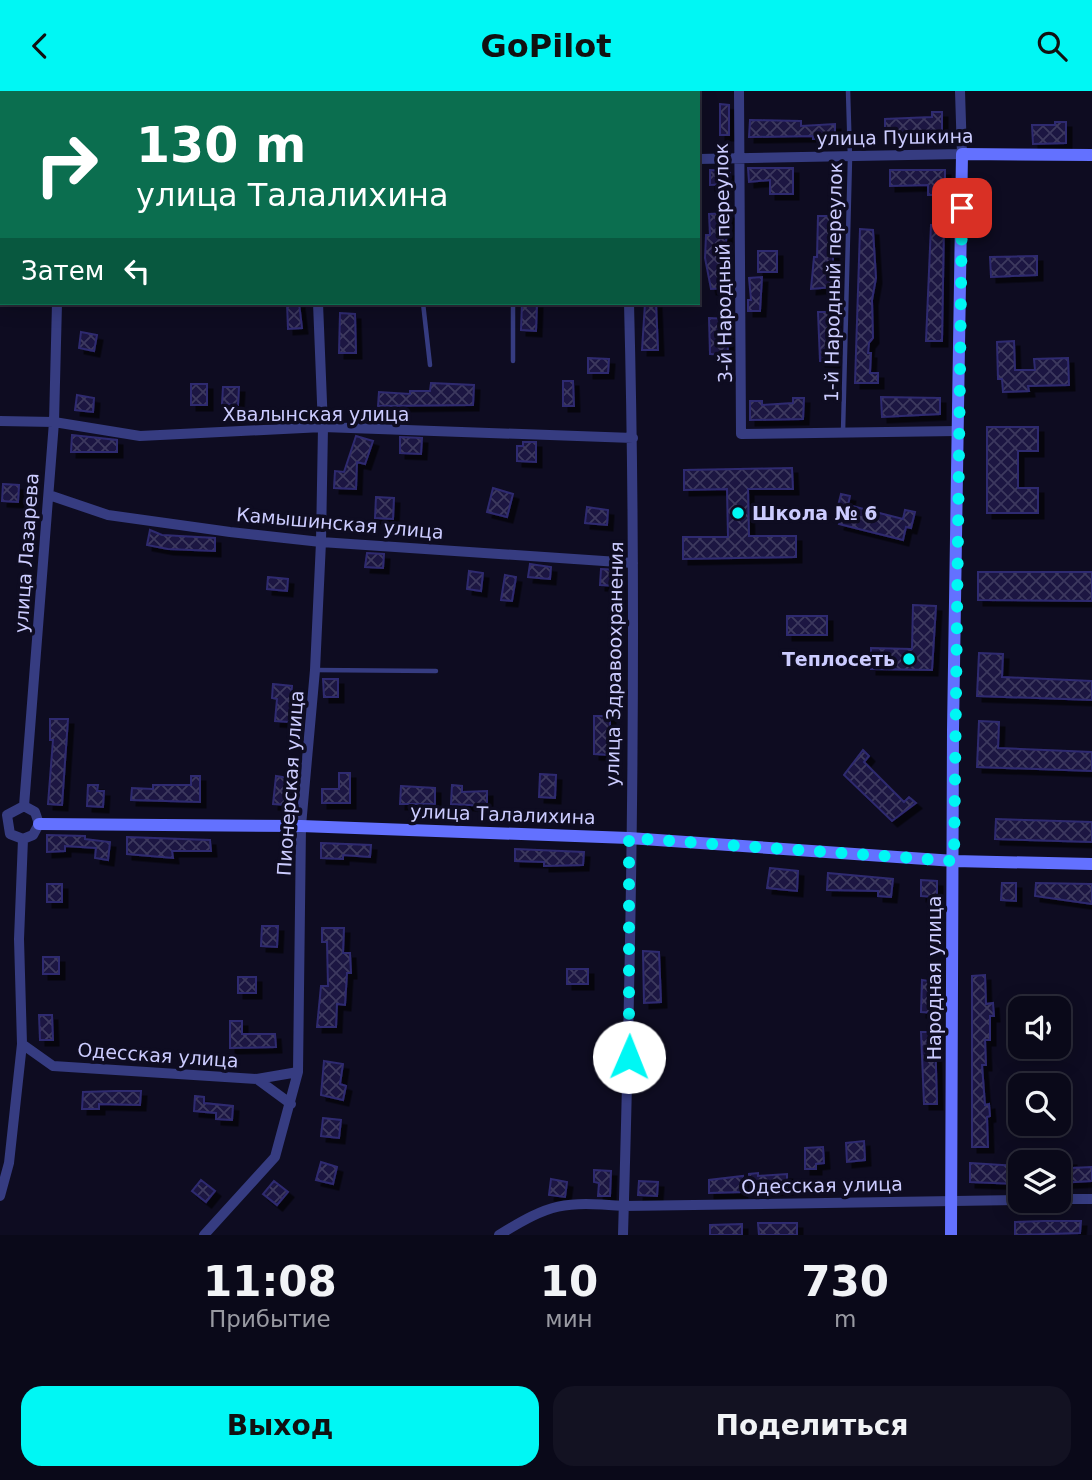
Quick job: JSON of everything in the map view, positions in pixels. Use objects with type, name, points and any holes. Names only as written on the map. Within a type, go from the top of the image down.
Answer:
[{"type":"street","name":"3-й Народный переулок","points":[[739,91],[741,434],[843,432]]},
{"type":"street","name":"Народная улица","points":[[951,1235],[962,154],[960,91]]},
{"type":"street","name":"улица Пушкина","points":[[700,159],[962,154],[1092,155]]},
{"type":"street","name":"улица Лазарева","points":[[24,806],[54,422],[57,305]]},
{"type":"street","name":"Пионерская улица","points":[[204,1235],[275,1157],[298,1072],[301,826],[315,670],[321,541],[323,428],[318,305]]},
{"type":"street","name":"улица Здравоохранения","points":[[623,1235],[630,1032],[633,438],[629,305]]},
{"type":"street","name":"Хвалынская улица","points":[[0,421],[54,422],[140,436],[323,428],[633,438]]},
{"type":"street","points":[[843,432],[958,431]]},
{"type":"street","name":"Камышинская улица","points":[[49,495],[107,515],[321,541],[633,563]]},
{"type":"street","points":[[24,806],[35,812],[38,824],[33,835],[23,839],[5,834],[7,815],[24,806]]},
{"type":"street","name":"улица Талалихина","points":[[38,824],[301,826],[629,838],[954,861],[1092,864]]},
{"type":"street","points":[[0,1196],[9,1163],[22,1044],[19,939],[23,839]]},
{"type":"street","name":"Одесская улица","points":[[22,1044],[53,1066],[257,1079],[298,1072]]},
{"type":"street","points":[[257,1079],[291,1104]]},
{"type":"street","points":[[1071,1199],[1092,1199]]},
{"type":"street","name":"Одесская улица","points":[[499,1235],[540,1210],[578,1202],[624,1206],[1008,1200]]},
{"type":"lane","name":"1-й Народный переулок","points":[[843,432],[850,158],[848,91]]},
{"type":"lane","points":[[424,305],[430,365]]},
{"type":"lane","points":[[513,305],[513,361]]},
{"type":"lane","points":[[315,670],[436,671]]},
{"type":"building","points":[[720,104],[729,105],[729,135],[720,135]]},
{"type":"building","points":[[932,112],[942,112],[942,136],[885,136],[885,119],[932,117]]},
{"type":"building","points":[[750,120],[801,121],[801,126],[835,124],[835,139],[813,139],[813,136],[749,137]]},
{"type":"building","points":[[1055,122],[1066,122],[1066,143],[1033,144],[1032,125],[1055,125]]},
{"type":"building","points":[[748,168],[793,168],[793,194],[770,194],[770,180],[749,182]]},
{"type":"building","points":[[710,170],[730,171],[729,184],[710,185]]},
{"type":"building","points":[[890,170],[945,170],[945,195],[928,195],[928,185],[890,186]]},
{"type":"building","points":[[729,213],[725,251],[727,288],[711,289],[705,258],[706,235],[710,235],[709,214]]},
{"type":"building","points":[[818,216],[833,216],[833,287],[811,289],[814,257],[817,257]]},
{"type":"building","points":[[931,225],[944,225],[942,341],[926,341]]},
{"type":"building","points":[[860,229],[873,230],[876,278],[872,300],[873,338],[869,343],[868,353],[871,353],[870,373],[878,373],[878,383],[855,383]]},
{"type":"building","points":[[758,251],[777,251],[777,272],[758,272]]},
{"type":"building","points":[[1037,256],[1037,275],[991,277],[990,257]]},
{"type":"building","points":[[762,277],[760,311],[748,311],[748,300],[751,300],[749,278]]},
{"type":"building","points":[[287,305],[299,305],[302,328],[288,329]]},
{"type":"building","points":[[522,305],[537,305],[536,331],[521,330]]},
{"type":"building","points":[[645,305],[656,305],[658,350],[642,350]]},
{"type":"building","points":[[818,312],[835,312],[834,362],[820,361]]},
{"type":"building","points":[[340,313],[355,314],[356,353],[339,353]]},
{"type":"building","points":[[709,318],[727,319],[728,355],[710,354]]},
{"type":"building","points":[[81,332],[97,335],[94,351],[79,348]]},
{"type":"building","points":[[1014,341],[1015,370],[1035,370],[1034,359],[1068,358],[1069,385],[1028,386],[1029,391],[1003,392],[1002,379],[998,379],[997,342]]},
{"type":"building","points":[[588,358],[609,359],[608,373],[588,373]]},
{"type":"building","points":[[563,381],[573,381],[574,406],[563,406]]},
{"type":"building","points":[[431,383],[474,385],[473,405],[378,406],[379,392],[410,394],[410,391],[430,391]]},
{"type":"building","points":[[191,384],[207,384],[207,405],[191,405]]},
{"type":"building","points":[[223,387],[239,387],[238,405],[222,404]]},
{"type":"building","points":[[77,395],[94,398],[93,412],[75,410]]},
{"type":"building","points":[[881,397],[940,398],[940,414],[882,417]]},
{"type":"building","points":[[793,398],[804,398],[803,419],[750,420],[750,401],[762,401],[762,405],[793,403]]},
{"type":"building","points":[[987,427],[1038,427],[1038,451],[1018,451],[1018,488],[1038,488],[1038,513],[987,513]]},
{"type":"building","points":[[72,435],[117,440],[117,452],[71,452]]},
{"type":"building","points":[[356,436],[373,441],[365,464],[357,462],[356,489],[334,488],[335,471],[344,472]]},
{"type":"building","points":[[400,437],[422,438],[421,454],[400,453]]},
{"type":"building","points":[[523,442],[536,442],[536,462],[517,461],[517,446],[523,446]]},
{"type":"building","name":"Школа № 6","points":[[792,468],[793,489],[748,489],[749,536],[796,536],[796,557],[683,559],[683,537],[728,537],[727,489],[684,490],[684,470]]},
{"type":"building","points":[[3,484],[19,485],[18,502],[2,501]]},
{"type":"building","points":[[493,488],[513,494],[507,517],[487,512]]},
{"type":"building","points":[[841,494],[850,496],[848,505],[903,519],[905,510],[915,512],[911,528],[906,527],[903,540],[839,524],[843,511],[837,510]]},
{"type":"building","points":[[376,497],[394,498],[393,519],[375,518]]},
{"type":"building","points":[[587,507],[608,510],[607,525],[585,523]]},
{"type":"building","points":[[150,530],[162,535],[215,538],[215,551],[168,549],[147,545]]},
{"type":"building","points":[[367,553],[384,554],[383,568],[365,567]]},
{"type":"building","points":[[530,564],[551,567],[550,579],[528,577]]},
{"type":"building","points":[[601,569],[619,570],[618,586],[600,585]]},
{"type":"building","points":[[469,571],[483,573],[481,591],[467,589]]},
{"type":"building","points":[[978,572],[1092,572],[1092,601],[978,600]]},
{"type":"building","points":[[505,575],[516,577],[512,601],[501,600]]},
{"type":"building","points":[[268,577],[288,579],[287,591],[267,589]]},
{"type":"building","points":[[913,605],[936,606],[932,670],[871,669],[871,648],[912,649]]},
{"type":"building","points":[[787,616],[827,616],[827,635],[787,635]]},
{"type":"building","points":[[979,653],[1003,654],[1002,677],[1092,681],[1092,700],[977,696]]},
{"type":"building","points":[[323,679],[338,679],[338,697],[324,697]]},
{"type":"building","points":[[273,684],[292,686],[289,722],[275,721],[277,699],[272,698]]},
{"type":"building","points":[[594,716],[610,716],[610,755],[594,754]]},
{"type":"building","points":[[50,719],[68,719],[62,805],[48,804],[53,740],[50,740]]},
{"type":"building","points":[[979,721],[999,722],[998,748],[1092,752],[1092,771],[977,767]]},
{"type":"building","points":[[863,750],[869,756],[864,762],[904,802],[909,797],[916,803],[892,821],[844,775]]},
{"type":"building","points":[[339,773],[350,773],[350,803],[322,803],[322,789],[339,789]]},
{"type":"building","points":[[540,774],[556,775],[555,798],[539,797]]},
{"type":"building","points":[[191,776],[200,776],[200,802],[131,800],[132,788],[191,785]]},
{"type":"building","points":[[276,776],[290,778],[287,805],[273,804]]},
{"type":"building","points":[[88,785],[98,785],[97,791],[104,791],[103,807],[87,806]]},
{"type":"building","points":[[452,785],[462,786],[462,792],[487,791],[487,806],[451,804]]},
{"type":"building","points":[[401,786],[435,788],[435,804],[400,804]]},
{"type":"building","points":[[996,819],[1092,822],[1092,842],[995,839]]},
{"type":"building","points":[[47,835],[85,836],[85,839],[110,842],[108,860],[95,858],[96,848],[65,846],[65,851],[47,852]]},
{"type":"building","points":[[127,837],[210,840],[211,851],[172,851],[173,858],[127,854]]},
{"type":"building","points":[[321,843],[371,845],[370,857],[343,855],[343,859],[321,858]]},
{"type":"building","points":[[515,849],[584,852],[583,865],[544,866],[544,862],[515,861]]},
{"type":"building","points":[[770,868],[798,871],[797,891],[767,888]]},
{"type":"building","points":[[828,873],[893,879],[891,897],[878,896],[878,891],[827,890]]},
{"type":"building","points":[[921,880],[937,881],[937,897],[921,896]]},
{"type":"building","points":[[1002,883],[1016,883],[1016,901],[1001,900]]},
{"type":"building","points":[[1036,883],[1092,884],[1092,904],[1035,896]]},
{"type":"building","points":[[47,884],[62,884],[62,902],[47,902]]},
{"type":"building","points":[[262,926],[278,926],[277,947],[261,946]]},
{"type":"building","points":[[322,928],[344,928],[343,953],[350,953],[351,973],[347,973],[345,1005],[337,1004],[336,1027],[317,1027],[321,986],[328,986],[327,942],[322,942]]},
{"type":"building","points":[[643,951],[659,952],[661,1002],[644,1003]]},
{"type":"building","points":[[43,957],[59,957],[59,974],[43,974]]},
{"type":"building","points":[[567,969],[588,969],[588,984],[567,984]]},
{"type":"building","points":[[985,975],[986,1004],[993,1003],[994,1016],[990,1016],[990,1040],[985,1040],[986,1065],[982,1065],[985,1105],[989,1104],[990,1116],[987,1117],[988,1147],[972,1147],[972,976]]},
{"type":"building","points":[[238,977],[256,977],[256,993],[238,993]]},
{"type":"building","points":[[922,980],[937,982],[935,1013],[921,1012]]},
{"type":"building","points":[[39,1015],[52,1015],[53,1040],[40,1040]]},
{"type":"building","points":[[230,1021],[242,1021],[242,1034],[275,1034],[276,1047],[230,1048]]},
{"type":"building","points":[[921,1032],[935,1032],[937,1104],[924,1104]]},
{"type":"building","points":[[324,1061],[343,1064],[340,1084],[346,1086],[343,1100],[321,1095]]},
{"type":"building","points":[[141,1091],[140,1105],[99,1104],[99,1109],[82,1109],[83,1092]]},
{"type":"building","points":[[195,1096],[204,1097],[204,1103],[233,1106],[232,1120],[216,1119],[216,1113],[194,1111]]},
{"type":"building","points":[[323,1118],[341,1120],[339,1138],[321,1136]]},
{"type":"building","points":[[864,1141],[865,1160],[847,1162],[846,1143]]},
{"type":"building","points":[[823,1147],[824,1163],[816,1164],[816,1169],[805,1169],[805,1148]]},
{"type":"building","points":[[1071,1160],[1072,1168],[1092,1167],[1092,1181],[1071,1182]]},
{"type":"building","points":[[321,1162],[337,1167],[333,1184],[316,1180]]},
{"type":"building","points":[[970,1163],[1008,1165],[1008,1184],[970,1182]]},
{"type":"building","points":[[594,1170],[611,1171],[610,1196],[598,1196],[599,1183],[594,1182]]},
{"type":"building","points":[[758,1173],[758,1176],[787,1174],[787,1189],[756,1190],[755,1182],[749,1182],[749,1174]]},
{"type":"building","points":[[743,1176],[742,1192],[709,1193],[709,1180]]},
{"type":"building","points":[[551,1179],[567,1182],[565,1197],[549,1195]]},
{"type":"building","points":[[201,1180],[215,1191],[206,1202],[192,1191]]},
{"type":"building","points":[[274,1181],[288,1192],[277,1205],[263,1194]]},
{"type":"building","points":[[639,1181],[658,1182],[657,1196],[638,1195]]},
{"type":"building","points":[[1081,1221],[1080,1233],[1015,1235],[1015,1222]]},
{"type":"building","points":[[758,1223],[797,1223],[797,1235],[759,1235]]},
{"type":"building","points":[[742,1224],[742,1235],[710,1235],[710,1225]]},
{"type":"place","name":"Школа № 6","points":[[738,513]]},
{"type":"place","name":"Теплосеть","points":[[909,659]]},
{"type":"route","points":[[629,1057],[629,838],[954,861],[953,730],[962,208]]}]
